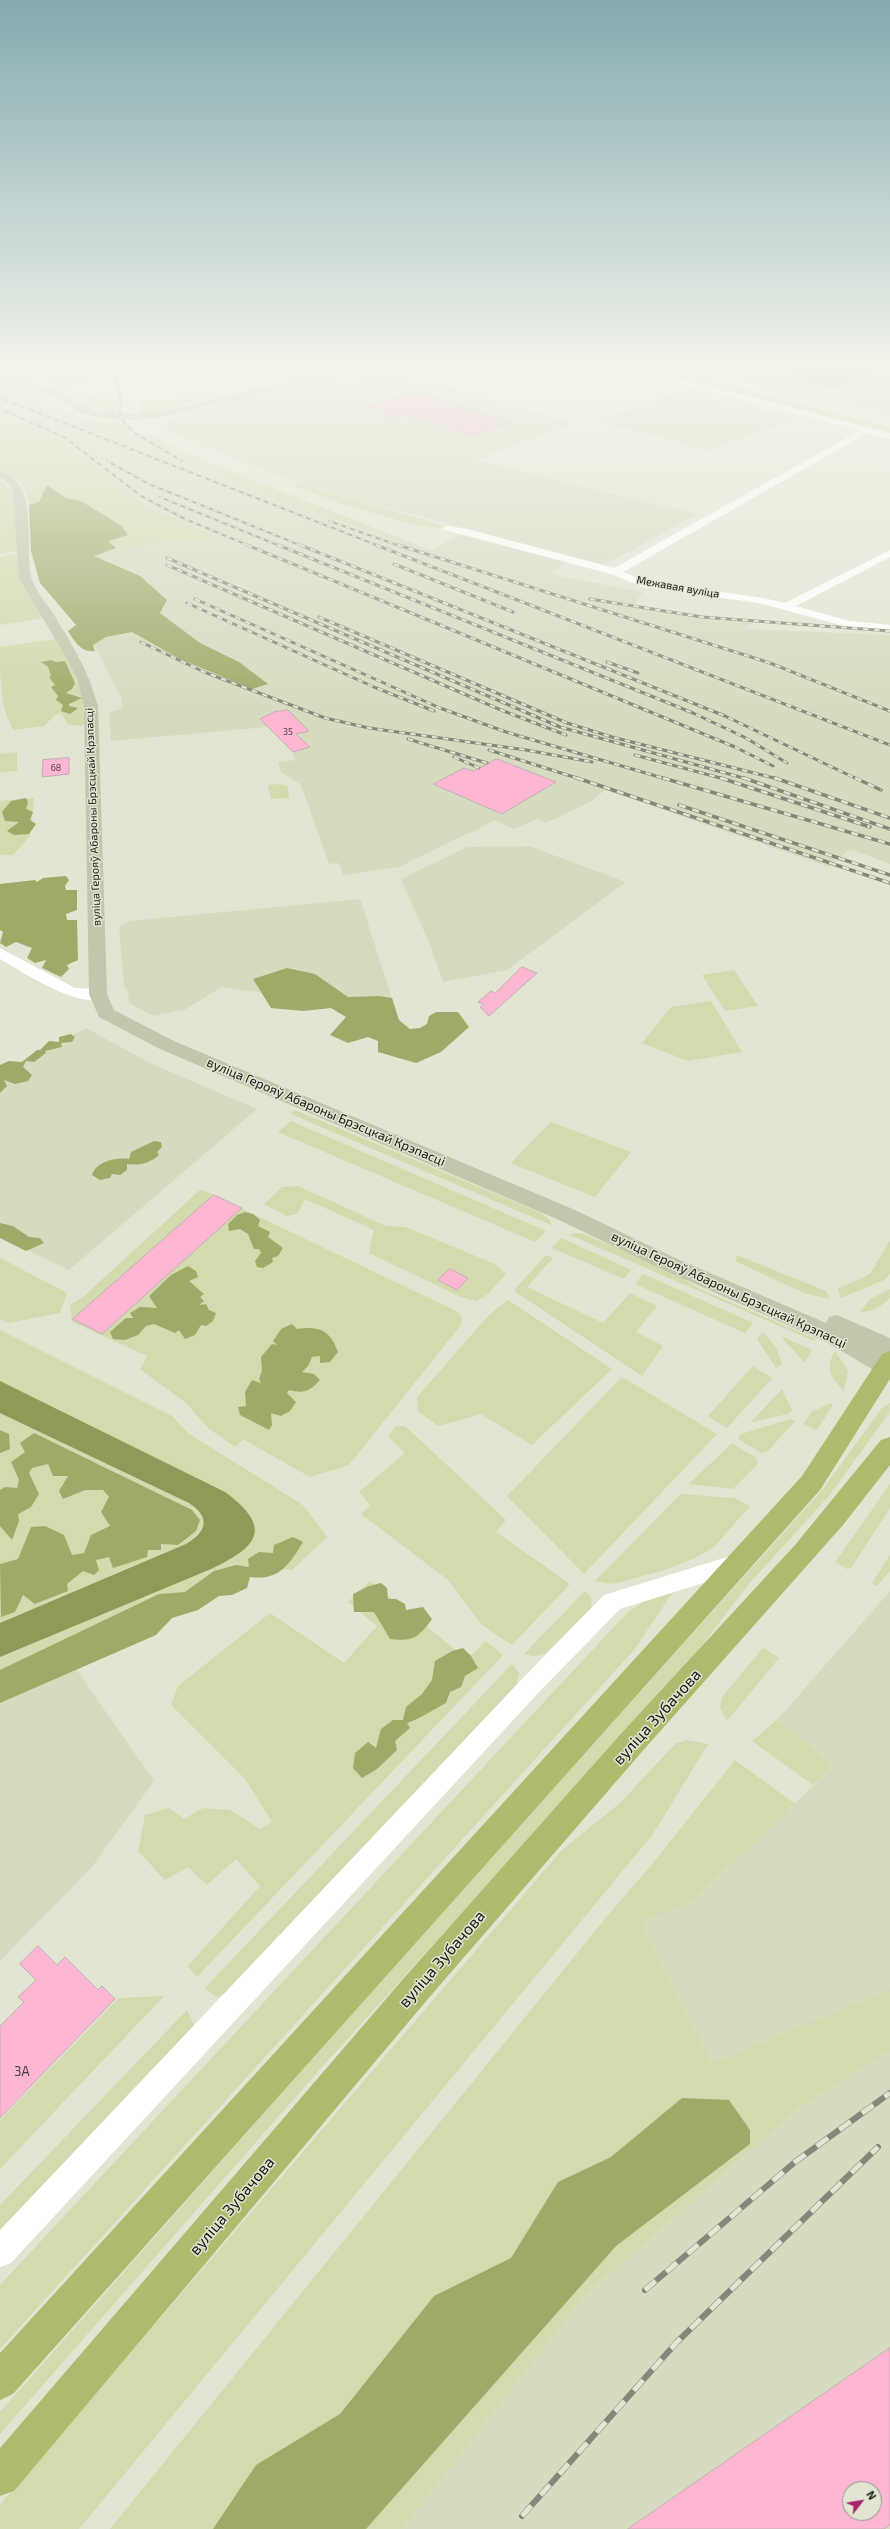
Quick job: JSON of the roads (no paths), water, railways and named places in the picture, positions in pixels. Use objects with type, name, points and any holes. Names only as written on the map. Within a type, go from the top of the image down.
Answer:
[{"type":"highway","points":[[0,2381],[536,1790],[737,1563],[812,1483],[889,1361]]},
{"type":"highway","name":"вуліца Зубачова","points":[[0,2477],[79,2387],[430,1972],[652,1720],[788,1572],[862,1484],[890,1447]]},
{"type":"main road","name":"вуліца Герояў Абароны Брэсцкай Крэпасці","points":[[11,480],[19,492],[25,578],[74,658],[84,679],[91,706],[98,994],[106,1013],[156,1039],[567,1215],[665,1262],[889,1361]]},
{"type":"street","points":[[615,572],[778,480]]},
{"type":"street","name":"Межавая вуліца","points":[[446,529],[467,532],[615,572],[643,584],[760,600],[848,624],[890,628]]},
{"type":"street","points":[[786,607],[890,553]]},
{"type":"street","points":[[0,953],[72,993],[98,994]]},
{"type":"street","points":[[0,2252],[533,1683],[612,1602],[737,1563]]},
{"type":"railway","points":[[120,480],[141,496],[185,519],[250,546]]},
{"type":"railway","points":[[142,480],[302,546]]},
{"type":"railway","points":[[210,480],[379,546]]},
{"type":"railway","points":[[160,497],[280,546]]},
{"type":"railway","points":[[329,521],[400,546]]},
{"type":"railway","points":[[247,545],[735,747],[773,766]]},
{"type":"railway","points":[[278,545],[693,713],[746,738],[787,763]]},
{"type":"railway","points":[[300,545],[725,716],[857,779]]},
{"type":"railway","points":[[376,545],[890,745]]},
{"type":"railway","points":[[398,545],[770,663],[890,711]]},
{"type":"railway","points":[[167,558],[560,727],[746,779]]},
{"type":"railway","points":[[394,564],[513,612]]},
{"type":"railway","points":[[167,565],[501,710],[566,735]]},
{"type":"railway","points":[[195,599],[440,708],[506,732],[666,779]]},
{"type":"railway","points":[[590,599],[702,617],[890,631]]},
{"type":"railway","points":[[187,603],[374,687],[434,711]]},
{"type":"railway","points":[[319,617],[567,723],[612,737],[778,779]]},
{"type":"railway","points":[[141,642],[204,672],[325,718],[369,728],[526,750],[592,762]]},
{"type":"railway","points":[[607,662],[638,673]]},
{"type":"railway","points":[[408,739],[487,763]]},
{"type":"railway","points":[[489,750],[580,779]]},
{"type":"railway","points":[[635,755],[724,779]]},
{"type":"railway","points":[[454,757],[479,768]]},
{"type":"railway","points":[[663,778],[890,844]]},
{"type":"railway","points":[[721,778],[870,827]]},
{"type":"railway","points":[[855,778],[881,790]]},
{"type":"railway","points":[[580,779],[890,883]]},
{"type":"railway","points":[[746,779],[890,829]]},
{"type":"railway","points":[[778,779],[890,818]]},
{"type":"railway","points":[[679,805],[890,875]]},
{"type":"railway","points":[[645,2290],[795,2162],[890,2093]]},
{"type":"railway","points":[[522,2516],[677,2342],[878,2147]]}]
